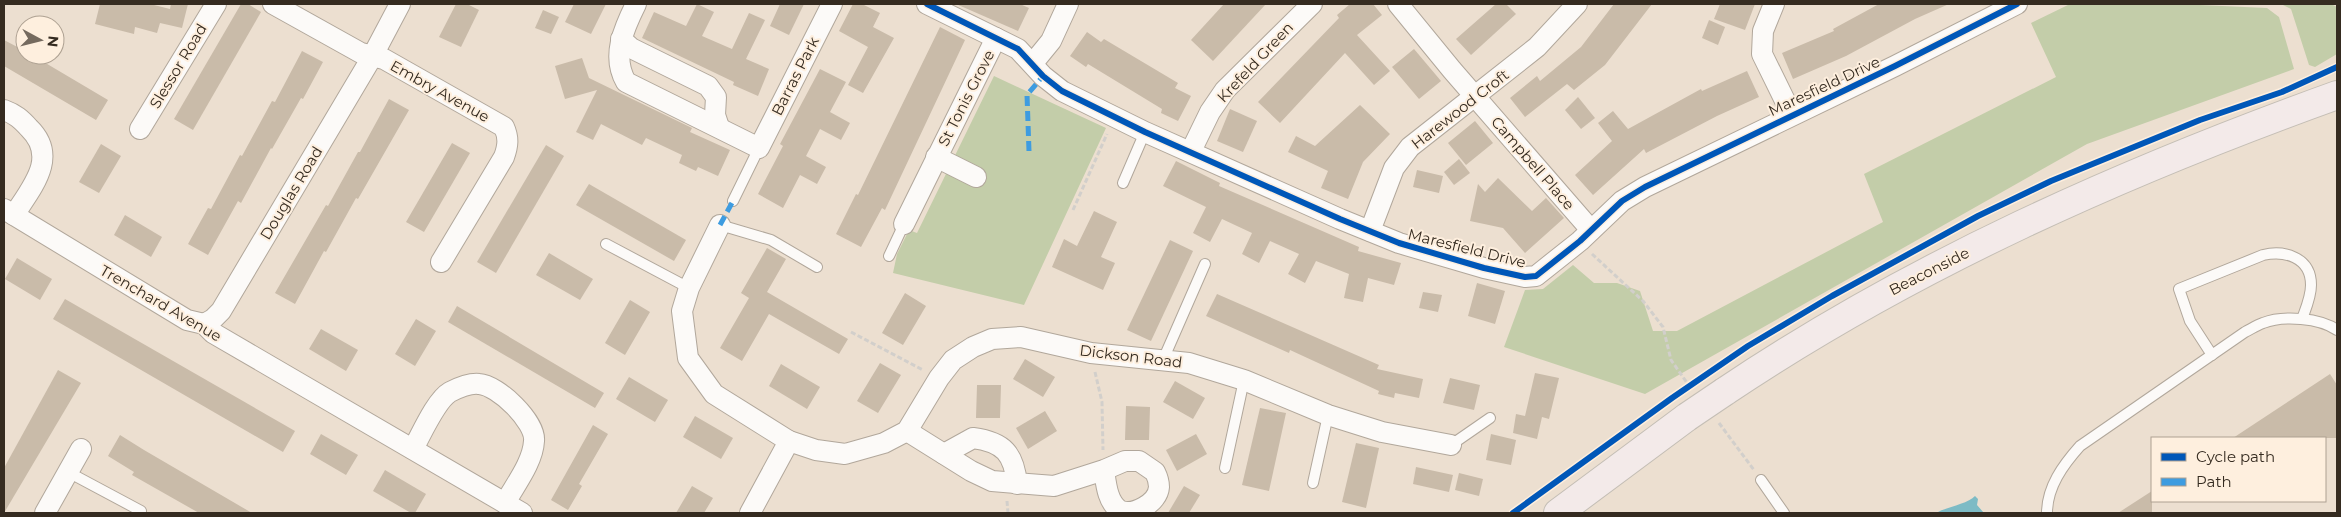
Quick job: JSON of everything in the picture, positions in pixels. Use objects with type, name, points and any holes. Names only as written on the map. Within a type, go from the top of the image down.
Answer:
[{"type":"highway","name":"Beaconside","points":[[1558,513],[1683,405],[1719,404],[1826,326],[1917,275],[2141,170],[2337,95]]},
{"type":"street","name":"Slessor Road","points":[[140,129],[216,4]]},
{"type":"street","points":[[273,4],[361,53],[372,57]]},
{"type":"street","name":"Douglas Road","points":[[204,324],[221,311],[372,57],[400,4]]},
{"type":"street","points":[[636,4],[621,39],[620,71],[626,82],[759,148]]},
{"type":"street","name":"Barras Park","points":[[759,148],[832,4]]},
{"type":"street","name":"Maresfield Drive","points":[[927,4],[1018,49],[1043,76],[1062,91],[1145,132],[1408,246],[1525,277],[1536,276],[1586,235],[1622,201],[1645,187],[1903,62],[2017,4]]},
{"type":"street","points":[[1033,63],[1051,41],[1068,4]]},
{"type":"street","name":"Krefeld Green","points":[[1191,151],[1210,112],[1225,90],[1312,4]]},
{"type":"street","name":"Campbell Place","points":[[1398,4],[1586,235]]},
{"type":"street","name":"Harewood Croft","points":[[1370,231],[1394,168],[1410,147],[1537,47],[1577,4]]},
{"type":"street","points":[[1774,4],[1763,31],[1762,54],[1792,115]]},
{"type":"street","name":"St Tonis Grove","points":[[904,224],[996,38]]},
{"type":"street","points":[[621,39],[632,48],[708,86],[716,97],[714,115],[719,127]]},
{"type":"street","name":"Embry Avenue","points":[[372,57],[384,59],[489,117],[504,127],[508,136],[508,146],[504,158],[441,262]]},
{"type":"street","name":"Trenchard Avenue","points":[[4,110],[17,115],[34,132],[43,148],[42,165],[9,212],[187,320],[204,324],[213,333],[514,508],[535,440],[531,424],[521,411],[493,389],[480,384],[448,392],[413,449]]},
{"type":"street","name":"St Tonis Grove","points":[[936,157],[976,177]]},
{"type":"street","points":[[720,225],[689,288],[682,311],[688,358],[714,394],[789,441],[830,453],[845,454],[884,443],[907,431],[971,471],[992,481],[1054,486],[1104,470]]},
{"type":"street","name":"Dickson Road","points":[[907,431],[939,378],[954,360],[973,347],[992,339],[1021,336],[1091,353],[1189,363],[1244,380],[1328,415],[1382,432],[1451,445]]},
{"type":"street","points":[[944,454],[973,438],[997,444],[1011,456],[1015,466],[1017,484]]},
{"type":"street","points":[[750,513],[789,441]]},
{"type":"street","points":[[45,513],[80,449]]},
{"type":"lane","points":[[1123,183],[1145,132]]},
{"type":"lane","points":[[733,201],[759,148]]},
{"type":"lane","points":[[889,256],[904,224]]},
{"type":"lane","points":[[720,225],[771,240],[817,267]]},
{"type":"lane","points":[[606,244],[689,288]]},
{"type":"lane","points":[[2212,355],[2190,321],[2179,289],[2263,255],[2276,252],[2289,254],[2301,260],[2308,271],[2311,283],[2310,296],[2302,319]]},
{"type":"lane","points":[[1163,360],[1205,264]]},
{"type":"lane","points":[[2047,513],[2053,486],[2065,462],[2080,446],[2212,355],[2265,322],[2314,320],[2337,330]]},
{"type":"lane","points":[[1225,468],[1244,380]]},
{"type":"lane","points":[[1313,483],[1328,415]]},
{"type":"lane","points":[[1451,445],[1490,418]]},
{"type":"lane","points":[[68,472],[141,511]]},
{"type":"lane","points":[[1761,480],[1784,513]]},
{"type":"path","points":[[1073,210],[1115,117]]},
{"type":"path","points":[[1586,235],[1662,326],[1671,360],[1693,385],[1683,405]]},
{"type":"path","points":[[851,332],[939,378]]},
{"type":"path","points":[[1091,353],[1102,402],[1104,470]]},
{"type":"path","points":[[1719,404],[1761,480]]},
{"type":"green space","points":[[2070,4],[2177,4],[2267,8],[2279,17],[2294,69],[2087,144],[1645,394],[1504,347],[1525,290],[1543,289],[1573,265],[1594,283],[1617,283],[1640,291],[1653,331],[1677,331],[1883,222],[1864,174],[2056,77],[2031,23]]},
{"type":"green space","points":[[2281,4],[2331,4],[2337,7],[2337,54],[2315,67],[2309,65],[2291,9]]},
{"type":"green space","points":[[994,76],[1106,128],[1024,305],[893,273],[897,254],[909,230],[917,233]]},
{"type":"water","points":[[1975,496],[1978,499],[1977,505],[1984,513],[1936,513],[1972,499]]},
{"type":"building","points":[[100,4],[150,4],[170,9],[171,4],[188,4],[182,28],[160,23],[157,33],[135,27],[134,34],[95,24]]},
{"type":"building","points":[[241,4],[248,4],[261,12],[193,130],[174,119]]},
{"type":"building","points":[[456,4],[467,4],[479,10],[461,47],[439,37]]},
{"type":"building","points":[[574,4],[606,4],[591,34],[565,22]]},
{"type":"building","points":[[697,4],[714,12],[702,36],[732,49],[749,13],[765,20],[746,59],[769,69],[758,96],[733,85],[734,82],[642,38],[654,12],[686,26]]},
{"type":"building","points":[[780,4],[804,4],[789,35],[770,26]]},
{"type":"building","points":[[853,4],[862,4],[880,13],[873,27],[894,38],[863,93],[848,85],[868,47],[839,31]]},
{"type":"building","points":[[956,4],[1020,4],[1029,8],[1018,31]]},
{"type":"building","points":[[1224,4],[1266,4],[1213,61],[1191,40]]},
{"type":"building","points":[[1350,4],[1373,4],[1382,15],[1357,35],[1390,71],[1374,85],[1345,53],[1280,123],[1258,102],[1339,18],[1337,15]]},
{"type":"building","points":[[1496,4],[1506,4],[1516,14],[1471,55],[1456,39]]},
{"type":"building","points":[[1614,4],[1652,4],[1605,65],[1574,90],[1567,84],[1525,117],[1510,98],[1537,76],[1540,81],[1581,47]]},
{"type":"building","points":[[1720,4],[1755,4],[1745,30],[1714,19]]},
{"type":"building","points":[[1879,4],[1949,4],[1915,19],[1846,56],[1793,79],[1782,53],[1834,31],[1833,29]]},
{"type":"building","points":[[543,10],[559,17],[551,34],[535,28]]},
{"type":"building","points":[[1709,20],[1725,27],[1718,45],[1702,38]]},
{"type":"building","points":[[940,27],[965,40],[885,210],[882,208],[861,247],[836,234],[856,194],[858,195]]},
{"type":"building","points":[[1087,32],[1101,42],[1104,39],[1178,83],[1175,88],[1191,96],[1178,121],[1161,113],[1162,109],[1088,64],[1086,67],[1070,56]]},
{"type":"building","points":[[4,40],[15,46],[15,65],[49,65],[108,100],[96,120],[4,66]]},
{"type":"building","points":[[1414,49],[1441,81],[1419,99],[1392,67]]},
{"type":"building","points":[[302,51],[323,62],[303,99],[301,98],[271,148],[241,203],[238,201],[208,255],[188,244],[208,208],[211,209],[272,101],[275,102]]},
{"type":"building","points":[[582,58],[589,78],[692,128],[690,132],[730,150],[718,176],[698,167],[696,171],[679,163],[682,155],[646,138],[642,145],[601,124],[593,140],[576,132],[597,90],[565,99],[555,66]]},
{"type":"building","points":[[820,69],[846,82],[830,112],[850,123],[841,140],[820,129],[806,156],[826,167],[817,184],[800,175],[783,208],[758,194],[783,146],[780,144]]},
{"type":"building","points":[[1747,71],[1759,97],[1717,116],[1646,153],[1644,149],[1593,195],[1575,175],[1612,141],[1598,123],[1613,111],[1628,129],[1701,89],[1702,91]]},
{"type":"building","points":[[1578,97],[1595,118],[1581,129],[1565,110]]},
{"type":"building","points":[[389,99],[409,110],[358,199],[356,198],[326,252],[324,251],[295,304],[275,293],[326,205],[328,206],[358,152],[360,152]]},
{"type":"building","points":[[1360,105],[1390,134],[1363,162],[1348,199],[1321,188],[1328,171],[1288,152],[1296,136],[1315,146]]},
{"type":"building","points":[[1230,109],[1257,121],[1243,152],[1217,141]]},
{"type":"building","points":[[1475,121],[1493,143],[1466,165],[1448,143]]},
{"type":"building","points":[[452,143],[470,153],[424,232],[406,222]]},
{"type":"building","points":[[101,144],[121,156],[99,193],[79,182]]},
{"type":"building","points":[[546,145],[564,156],[496,273],[477,262]]},
{"type":"building","points":[[1459,159],[1470,173],[1454,185],[1444,172]]},
{"type":"building","points":[[1176,161],[1220,183],[1219,186],[1359,247],[1358,251],[1401,263],[1394,285],[1368,278],[1363,302],[1344,298],[1349,274],[1316,261],[1305,283],[1288,274],[1299,254],[1270,241],[1259,263],[1242,254],[1252,233],[1222,219],[1210,242],[1193,233],[1206,207],[1163,186]]},
{"type":"building","points":[[1417,170],[1443,176],[1439,193],[1413,187]]},
{"type":"building","points":[[1498,178],[1532,211],[1546,198],[1564,218],[1525,253],[1503,228],[1470,221],[1478,184],[1485,192]]},
{"type":"building","points":[[589,184],[686,240],[674,261],[576,205]]},
{"type":"building","points":[[1094,211],[1117,222],[1101,257],[1115,263],[1103,290],[1052,267],[1064,239],[1077,246]]},
{"type":"building","points":[[125,215],[162,237],[151,257],[114,235]]},
{"type":"building","points":[[1170,240],[1193,251],[1151,341],[1127,330]]},
{"type":"building","points":[[767,248],[786,259],[767,292],[848,339],[839,354],[769,314],[742,361],[720,348],[749,298],[741,293]]},
{"type":"building","points":[[549,253],[593,279],[580,300],[536,275]]},
{"type":"building","points":[[17,258],[52,279],[40,300],[5,279]]},
{"type":"building","points":[[1477,283],[1505,291],[1495,324],[1468,316]]},
{"type":"building","points":[[1423,292],[1442,295],[1438,312],[1419,308]]},
{"type":"building","points":[[905,293],[926,306],[903,345],[882,333]]},
{"type":"building","points":[[1217,294],[1379,365],[1377,369],[1423,379],[1419,398],[1395,393],[1394,398],[1378,394],[1379,391],[1290,350],[1289,353],[1206,316]]},
{"type":"building","points":[[65,299],[295,431],[283,452],[53,319]]},
{"type":"building","points":[[630,300],[650,312],[625,355],[605,343]]},
{"type":"building","points":[[457,306],[604,393],[595,408],[448,322]]},
{"type":"building","points":[[416,319],[436,331],[415,366],[395,354]]},
{"type":"building","points":[[321,329],[358,350],[346,371],[309,349]]},
{"type":"building","points":[[1025,359],[1055,377],[1043,397],[1013,379]]},
{"type":"building","points":[[880,363],[901,375],[878,413],[857,401]]},
{"type":"building","points":[[781,364],[820,387],[807,409],[769,386]]},
{"type":"building","points":[[58,370],[81,383],[4,513],[4,468]]},
{"type":"building","points":[[1535,373],[1559,378],[1549,419],[1542,417],[1537,439],[1513,433],[1516,414],[1525,416]]},
{"type":"building","points":[[2330,374],[2337,385],[2337,438],[2235,437]]},
{"type":"building","points":[[629,377],[668,400],[655,422],[616,399]]},
{"type":"building","points":[[1450,378],[1480,385],[1474,410],[1443,403]]},
{"type":"building","points":[[1175,381],[1205,398],[1193,419],[1163,402]]},
{"type":"building","points":[[977,385],[1001,385],[1000,418],[976,418]]},
{"type":"building","points":[[1126,406],[1150,407],[1149,440],[1125,440]]},
{"type":"building","points":[[1260,408],[1286,413],[1269,491],[1242,485]]},
{"type":"building","points":[[1045,411],[1057,431],[1028,449],[1016,428]]},
{"type":"building","points":[[695,416],[733,438],[721,459],[683,437]]},
{"type":"building","points":[[593,425],[608,434],[579,484],[582,486],[568,510],[551,500]]},
{"type":"building","points":[[321,434],[358,455],[346,475],[310,454]]},
{"type":"building","points":[[1196,434],[1207,454],[1177,471],[1166,450]]},
{"type":"building","points":[[1491,434],[1516,440],[1511,465],[1486,460]]},
{"type":"building","points":[[120,435],[252,513],[199,513],[132,475],[134,472],[108,456]]},
{"type":"building","points":[[1356,443],[1379,448],[1366,508],[1342,502]]},
{"type":"building","points":[[1416,467],[1453,475],[1449,492],[1413,484]]},
{"type":"building","points":[[385,470],[426,494],[415,513],[411,513],[373,491]]},
{"type":"building","points":[[1459,473],[1483,479],[1479,496],[1455,490]]},
{"type":"building","points":[[692,486],[713,498],[704,513],[676,513]]},
{"type":"building","points":[[1184,486],[1200,495],[1189,513],[1168,513]]},
{"type":"building","points":[[2151,492],[2152,513],[2118,513]]},
{"type":"marked path","points":[[1029,151],[1027,95],[1043,76]]},
{"type":"marked path","points":[[720,225],[733,201]]},
{"type":"cycle path","points":[[927,4],[1018,49],[1043,76],[1062,91],[1145,132],[1340,219],[1399,243],[1484,268],[1525,277],[1536,276],[1580,241],[1622,201],[1645,187],[1895,66],[2017,4]]},
{"type":"cycle path","points":[[1513,513],[1672,398],[1748,346],[1832,296],[1978,216],[2051,181],[2200,120],[2282,92],[2337,67]]}]
